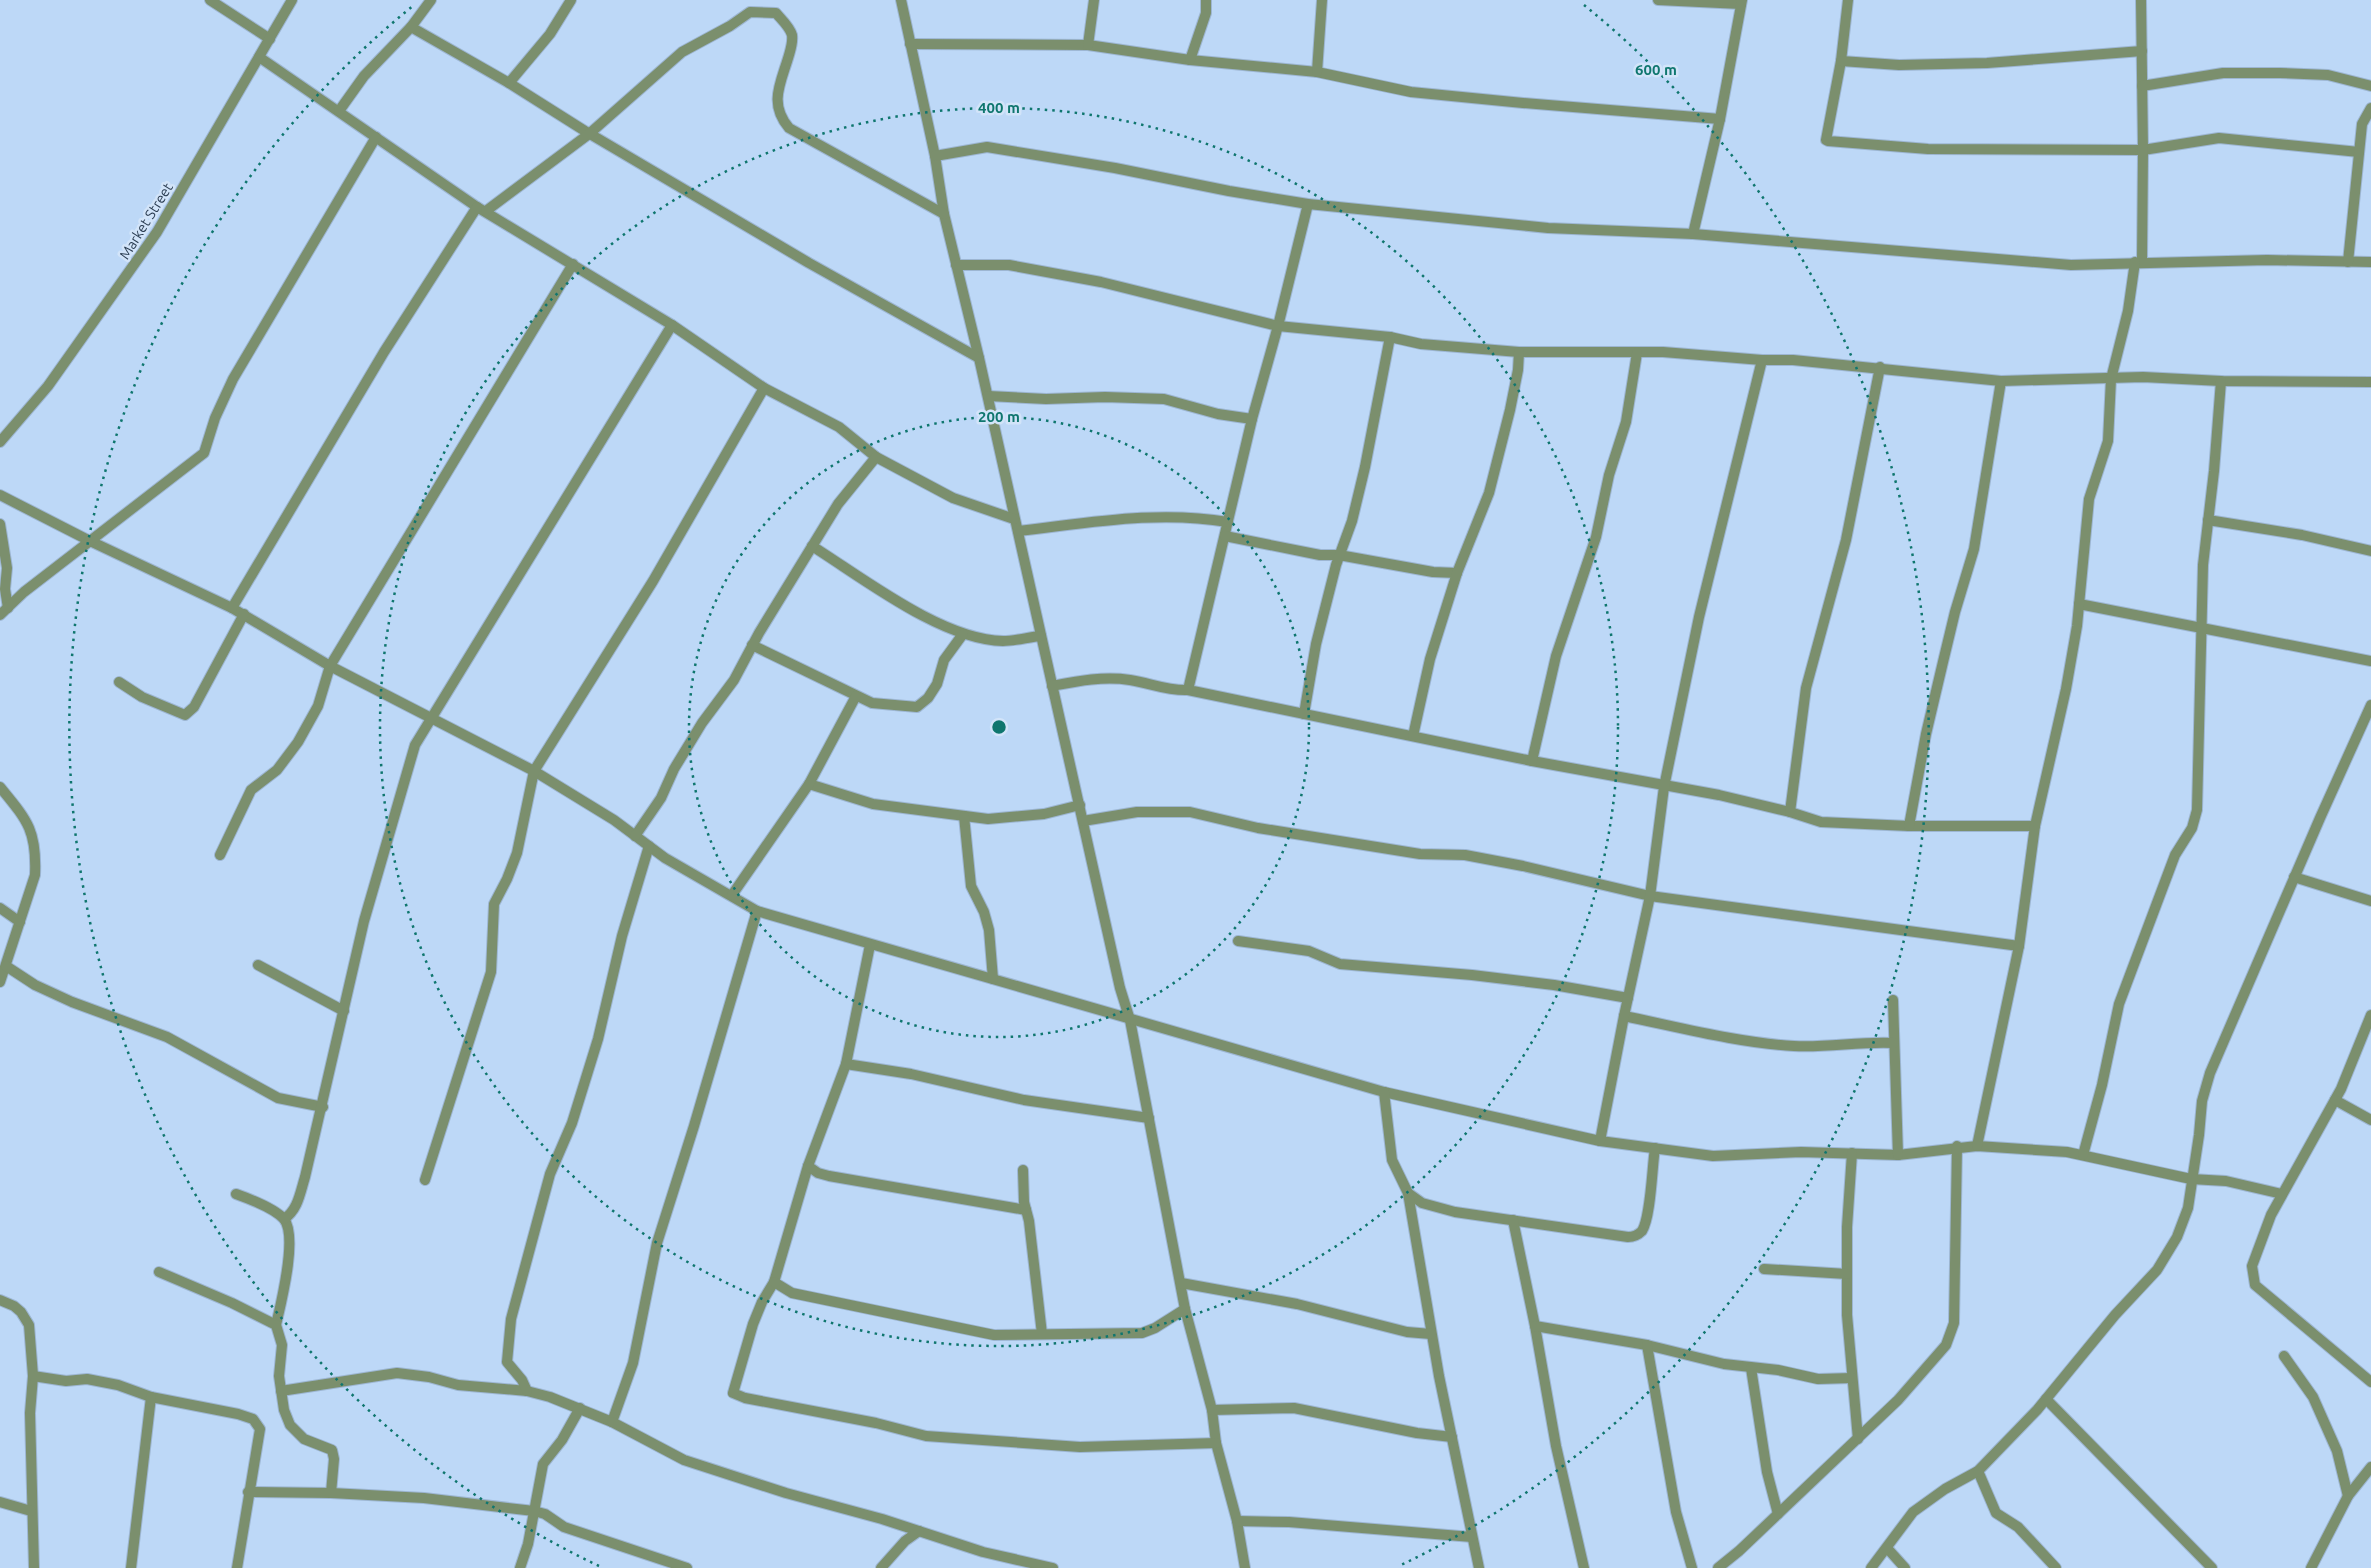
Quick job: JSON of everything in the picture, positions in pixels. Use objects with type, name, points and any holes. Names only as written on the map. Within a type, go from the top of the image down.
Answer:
[{"type":"street","points":[[210,0],[270,39]]},
{"type":"street","name":"Market Street","points":[[0,442],[48,386],[157,232],[292,0]]},
{"type":"street","points":[[339,112],[364,76],[412,27],[431,0]]},
{"type":"street","points":[[509,83],[550,34],[571,0]]},
{"type":"street","points":[[766,0],[769,12]]},
{"type":"street","points":[[900,0],[935,156],[944,214],[988,396],[1120,988],[1130,1020],[1185,1309],[1212,1410],[1216,1443],[1237,1521],[1245,1568]]},
{"type":"street","points":[[1088,45],[1094,0]]},
{"type":"street","points":[[1190,60],[1206,13],[1206,0]]},
{"type":"street","points":[[1317,72],[1322,0]]},
{"type":"street","points":[[1658,0],[1742,2],[1720,119],[1693,234]]},
{"type":"street","points":[[1848,0],[1841,61],[1826,140],[1828,141],[1928,149],[2143,150],[2219,138],[2359,152]]},
{"type":"street","points":[[1977,1146],[2019,946],[2035,826],[2066,689],[2079,604],[2090,499],[2108,441],[2111,379],[2138,262],[2143,150],[2141,0]]},
{"type":"street","points":[[232,608],[384,352],[481,209],[589,134],[682,52],[730,26],[750,12],[776,13],[792,34],[792,44],[776,96],[777,108],[781,119],[789,128],[944,214]]},
{"type":"street","points":[[412,27],[509,83],[589,134],[809,263],[979,358]]},
{"type":"street","points":[[910,44],[1088,45],[1190,60],[1317,72],[1410,92],[1720,119]]},
{"type":"street","points":[[1841,61],[1899,65],[1987,63],[2142,51]]},
{"type":"street","points":[[259,57],[481,209],[672,325],[764,388],[839,427],[876,457],[952,498],[1014,519]]},
{"type":"street","points":[[2142,86],[2222,73],[2328,75],[2371,86]]},
{"type":"street","points":[[2348,262],[2362,124],[2371,108]]},
{"type":"street","points":[[0,616],[24,592],[204,453],[215,418],[233,379],[376,137]]},
{"type":"street","points":[[935,156],[987,146],[1308,204],[1548,228],[1693,234],[2071,265],[2138,262],[2371,262]]},
{"type":"street","points":[[1188,690],[1252,419],[1278,326],[1308,204]]},
{"type":"street","points":[[220,855],[251,790],[277,770],[298,742],[318,706],[330,666],[573,264]]},
{"type":"street","points":[[956,265],[1009,266],[1101,282],[1278,326],[1390,337],[1421,344],[1519,352],[1663,352],[1762,360],[1792,360],[1880,367],[2001,381],[2143,377],[2221,381],[2371,382]]},
{"type":"street","points":[[284,1220],[290,1215],[297,1203],[322,1107],[364,921],[415,745],[429,718],[672,325]]},
{"type":"street","points":[[1304,714],[1316,644],[1339,555],[1352,520],[1365,467],[1390,337]]},
{"type":"street","points":[[1413,736],[1430,659],[1457,574],[1489,493],[1510,410],[1519,352]]},
{"type":"street","points":[[1532,761],[1556,656],[1596,538],[1610,475],[1626,422],[1636,353]]},
{"type":"street","points":[[1600,1141],[1650,896],[1664,787],[1699,617],[1762,360]]},
{"type":"street","points":[[1790,812],[1806,688],[1846,540],[1880,367]]},
{"type":"street","points":[[1909,826],[1926,734],[1941,670],[1955,612],[1974,549],[2001,381]]},
{"type":"street","points":[[2083,1155],[2102,1085],[2120,1004],[2175,855],[2192,828],[2197,810],[2198,694],[2203,565],[2221,381]]},
{"type":"street","points":[[425,1180],[491,972],[494,904],[507,879],[517,853],[534,771],[653,581],[764,388]]},
{"type":"street","points":[[988,396],[1046,399],[1105,397],[1164,399],[1218,414],[1252,419]]},
{"type":"street","points":[[635,836],[661,798],[674,769],[702,723],[734,680],[752,645],[838,504],[876,457]]},
{"type":"street","points":[[0,495],[90,541],[244,614],[330,666],[534,771],[614,820],[665,858],[757,911],[1384,1092],[1600,1141],[1713,1156],[1801,1152],[1898,1155],[1957,1146],[2067,1152],[2191,1179],[2226,1181],[2282,1194]]},
{"type":"street","points":[[1018,531],[1150,516],[1196,517],[1228,522]]},
{"type":"street","points":[[2208,520],[2302,535],[2371,551]]},
{"type":"street","points":[[0,524],[8,568],[5,589],[8,608]]},
{"type":"street","points":[[1225,536],[1320,555],[1339,555],[1434,572],[1457,574]]},
{"type":"street","points":[[812,546],[920,614],[963,634],[1002,641],[1041,636]]},
{"type":"street","points":[[2079,604],[2371,661]]},
{"type":"street","points":[[119,682],[142,697],[185,715],[197,701],[244,614]]},
{"type":"street","points":[[752,645],[872,703],[917,707],[928,698],[937,684],[944,660],[963,634]]},
{"type":"street","points":[[1052,686],[1100,678],[1131,680],[1175,690],[1188,690],[1532,761],[1664,787],[1719,795],[1790,812],[1821,822],[1909,826],[2035,826]]},
{"type":"street","points":[[732,895],[809,784],[856,696]]},
{"type":"street","points":[[1871,1568],[1913,1512],[1945,1489],[1978,1471],[2046,1399],[2115,1315],[2157,1270],[2177,1237],[2185,1215],[2199,1135],[2202,1101],[2210,1073],[2294,877],[2371,705]]},
{"type":"street","points":[[809,784],[873,804],[988,819],[1044,814],[1080,805]]},
{"type":"street","points":[[0,787],[16,806],[32,831],[35,875],[0,982]]},
{"type":"street","points":[[1084,821],[1137,812],[1190,812],[1258,828],[1420,854],[1465,855],[1523,866],[1650,896],[2019,946]]},
{"type":"street","points":[[964,816],[971,886],[984,912],[989,930],[993,980]]},
{"type":"street","points":[[527,1391],[522,1380],[506,1362],[511,1319],[550,1174],[572,1123],[598,1039],[622,936],[649,846]]},
{"type":"street","points":[[2294,877],[2371,901]]},
{"type":"street","points":[[0,908],[20,922]]},
{"type":"street","points":[[612,1422],[633,1363],[657,1243],[694,1126],[757,911]]},
{"type":"street","points":[[1238,941],[1309,951],[1340,964],[1472,975],[1554,985],[1628,998]]},
{"type":"street","points":[[870,944],[846,1064],[808,1166],[774,1282],[762,1302],[753,1324],[732,1391],[734,1395],[876,1422],[926,1436],[1080,1447],[1216,1443]]},
{"type":"street","points":[[258,965],[344,1011]]},
{"type":"street","points":[[6,966],[35,985],[72,1002],[167,1037],[278,1098],[322,1107]]},
{"type":"street","points":[[1893,1000],[1898,1155]]},
{"type":"street","points":[[2371,1015],[2335,1100],[2271,1215],[2252,1266],[2255,1285],[2371,1382]]},
{"type":"street","points":[[1624,1016],[1734,1038],[1794,1046],[1865,1042],[1894,1043]]},
{"type":"street","points":[[846,1064],[911,1074],[1024,1100],[1149,1118]]},
{"type":"street","points":[[1384,1092],[1392,1160],[1408,1193],[1431,1334],[1479,1568]]},
{"type":"street","points":[[2335,1100],[2371,1120]]},
{"type":"street","points":[[1718,1568],[1739,1552],[1898,1400],[1946,1345],[1954,1323],[1957,1146]]},
{"type":"street","points":[[1408,1193],[1422,1203],[1455,1212],[1628,1238],[1641,1232],[1646,1218],[1655,1148]]},
{"type":"street","points":[[1852,1153],[1846,1227],[1847,1315],[1858,1439]]},
{"type":"street","points":[[808,1166],[818,1173],[829,1176],[1026,1210]]},
{"type":"street","points":[[1023,1170],[1026,1210],[1042,1334]]},
{"type":"street","points":[[236,1194],[258,1202],[284,1220],[290,1235],[284,1290],[276,1325],[282,1344],[279,1376],[284,1410],[290,1425],[304,1439],[332,1450],[334,1458],[331,1493]]},
{"type":"street","points":[[1513,1220],[1535,1326],[1556,1446],[1584,1568]]},
{"type":"street","points":[[1764,1269],[1847,1274]]},
{"type":"street","points":[[159,1272],[232,1303],[276,1325]]},
{"type":"street","points":[[774,1282],[792,1293],[994,1335],[1142,1333],[1155,1328],[1185,1309]]},
{"type":"street","points":[[1181,1283],[1297,1304],[1407,1332],[1431,1334]]},
{"type":"street","points":[[0,1300],[14,1306],[21,1312],[29,1325],[33,1376],[30,1413],[31,1511],[34,1568]]},
{"type":"street","points":[[1535,1326],[1647,1345],[1724,1364],[1778,1370],[1818,1379],[1852,1378]]},
{"type":"street","points":[[1647,1345],[1676,1512],[1692,1568]]},
{"type":"street","points":[[2284,1356],[2312,1396],[2337,1451],[2348,1496]]},
{"type":"street","points":[[1751,1368],[1766,1472],[1778,1514]]},
{"type":"street","points":[[281,1391],[397,1373],[429,1377],[458,1385],[527,1391],[550,1397],[612,1422],[684,1460],[786,1493],[882,1519],[983,1552],[1053,1568]]},
{"type":"street","points":[[33,1376],[66,1381],[87,1379],[118,1385],[151,1397],[238,1414],[253,1420],[260,1429],[248,1492],[237,1568]]},
{"type":"street","points":[[131,1568],[151,1397]]},
{"type":"street","points":[[2046,1399],[2212,1568]]},
{"type":"street","points":[[520,1568],[543,1464],[562,1440],[580,1408]]},
{"type":"street","points":[[1212,1410],[1294,1408],[1417,1433],[1452,1437]]},
{"type":"street","points":[[2311,1568],[2348,1496],[2371,1467]]},
{"type":"street","points":[[1978,1471],[1996,1513],[2018,1527],[2056,1568]]},
{"type":"street","points":[[248,1492],[331,1493],[424,1498],[534,1511],[545,1514],[564,1527],[687,1568]]},
{"type":"street","points":[[0,1502],[31,1511]]},
{"type":"street","points":[[1237,1521],[1289,1522],[1472,1537]]},
{"type":"street","points":[[880,1568],[905,1541],[919,1531]]},
{"type":"street","points":[[1887,1548],[1906,1568]]}]
